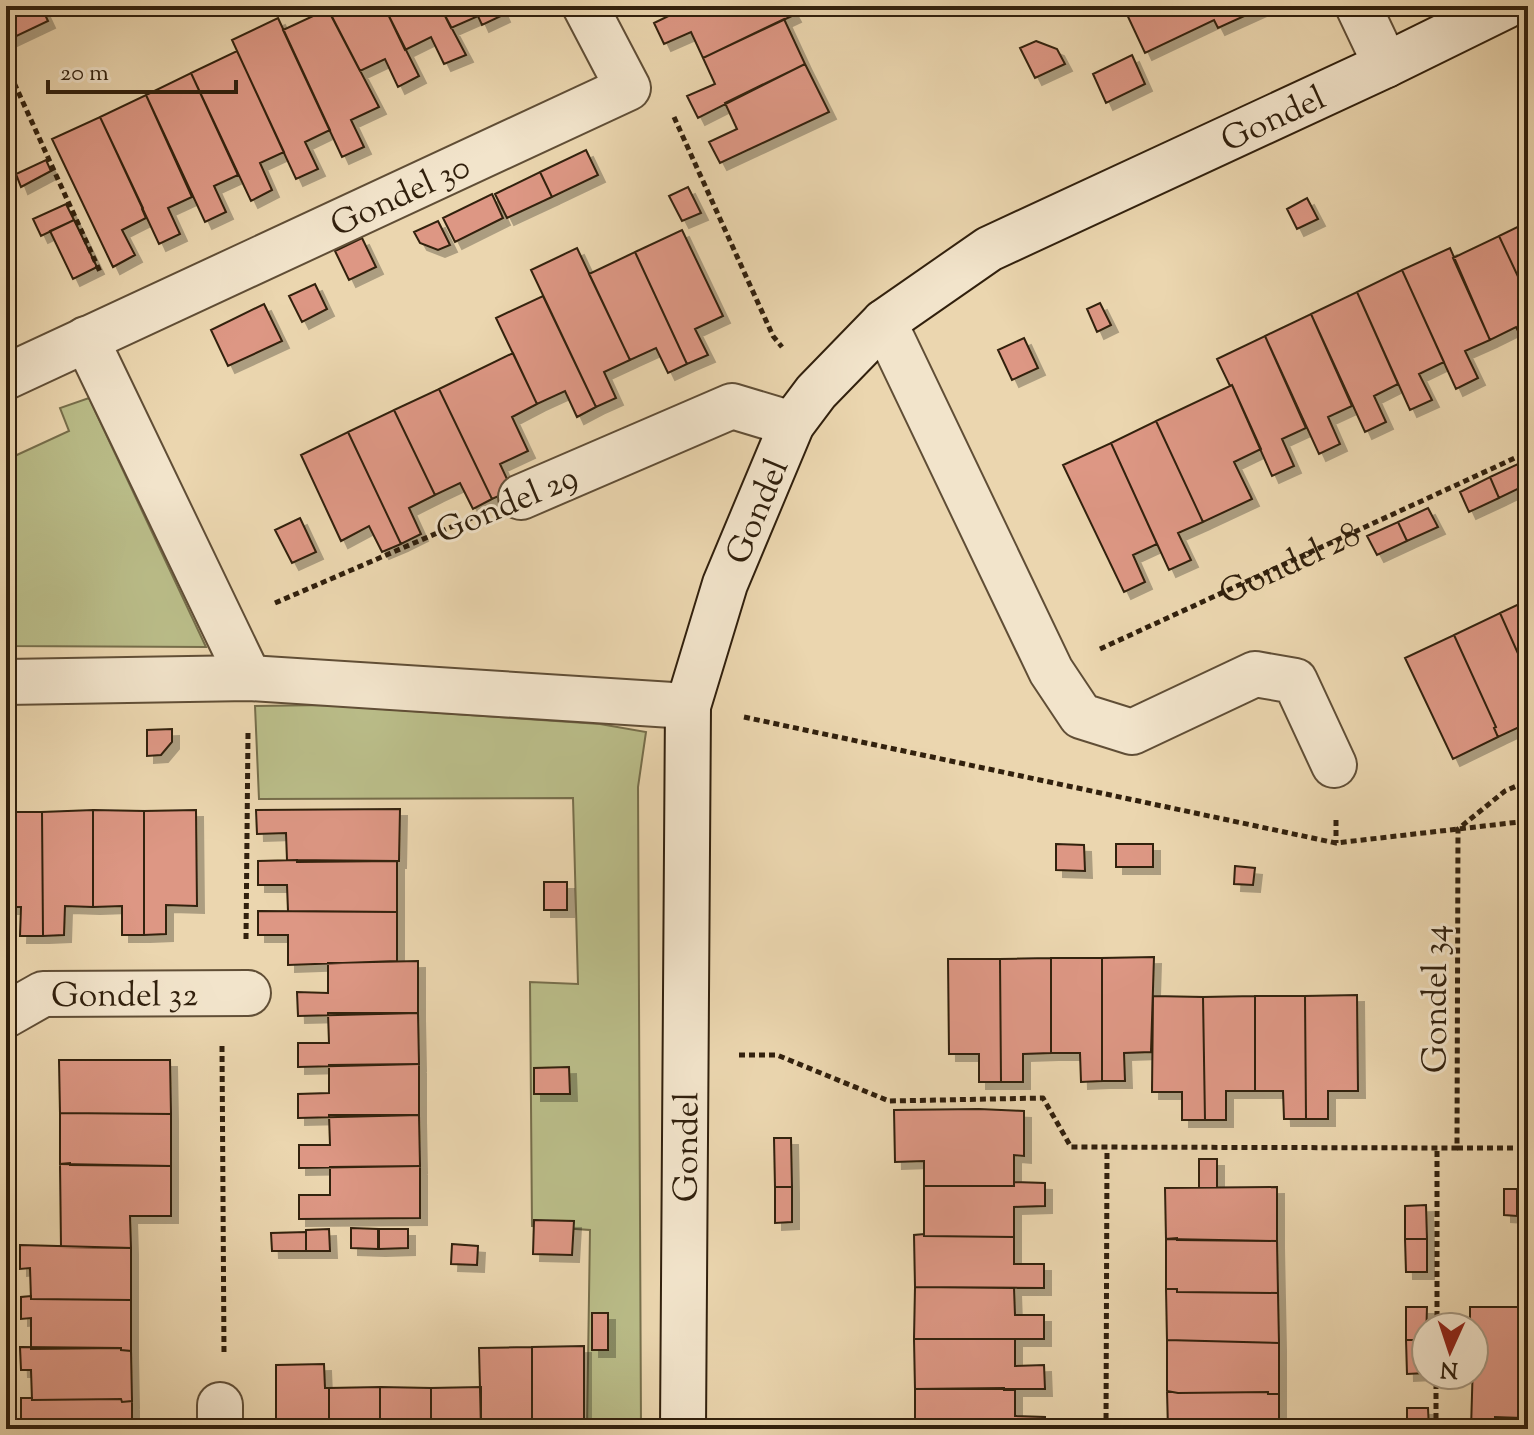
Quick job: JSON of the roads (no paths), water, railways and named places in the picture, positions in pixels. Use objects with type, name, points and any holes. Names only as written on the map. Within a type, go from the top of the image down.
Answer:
[{"type":"street","name":"Gondel 30","points":[[6,377],[628,88],[585,6]]},
{"type":"street","points":[[1358,6],[1386,65]]},
{"type":"street","name":"Gondel","points":[[683,1429],[688,706],[725,584],[804,408],[884,322],[989,249],[1506,6]]},
{"type":"street","points":[[884,322],[1051,671],[1081,716],[1132,732],[1255,674],[1295,681],[1334,765]]},
{"type":"street","points":[[105,330],[223,626],[249,678]]},
{"type":"street","name":"Gondel 29","points":[[521,497],[732,406],[804,408]]},
{"type":"street","points":[[6,682],[249,678],[688,706]]},
{"type":"street","name":"Gondel 32","points":[[6,1015],[43,994],[248,993]]}]
